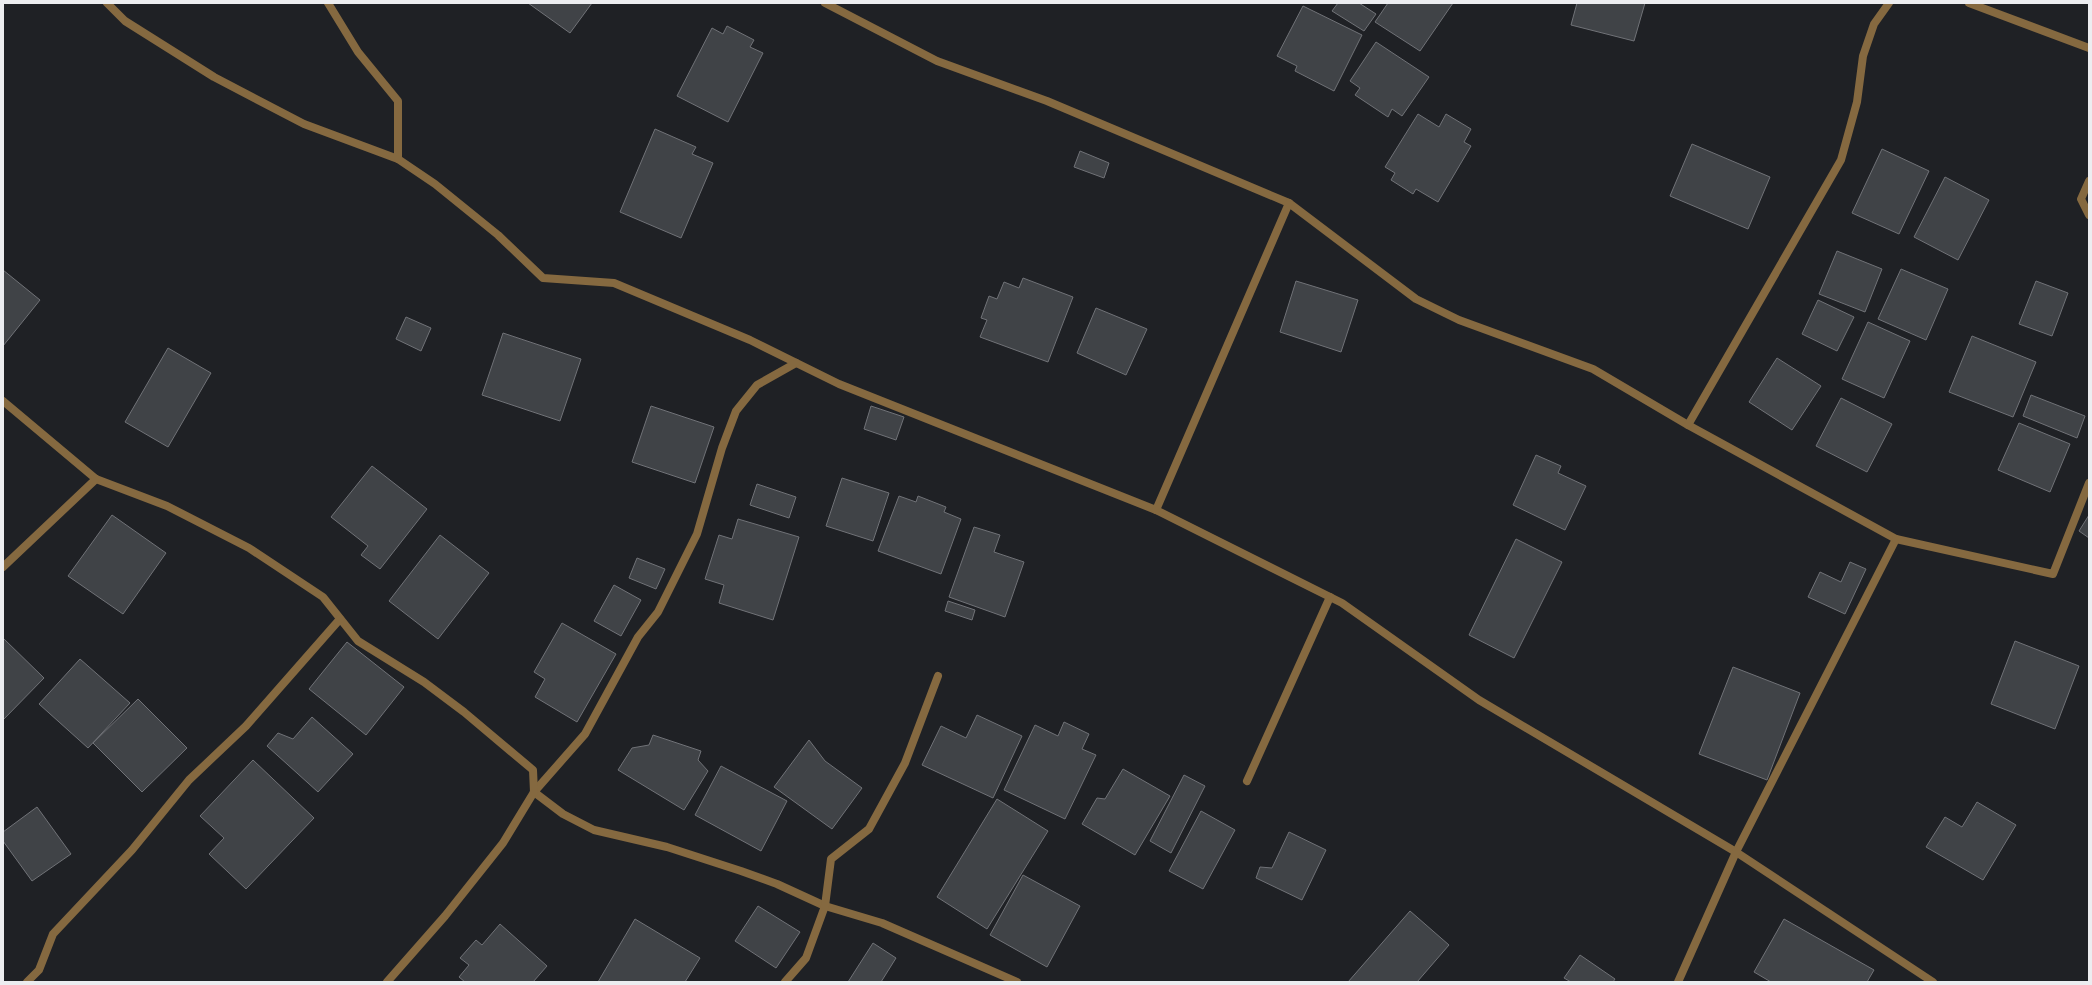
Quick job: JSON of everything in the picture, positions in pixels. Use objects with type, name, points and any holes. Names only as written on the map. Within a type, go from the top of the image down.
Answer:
[{"type":"street","points":[[107,3],[125,21],[214,78],[304,124],[398,160],[435,184],[498,234],[543,278],[614,284],[750,340],[839,384],[1156,510],[1342,603],[1479,700],[1736,852],[1934,982]]},
{"type":"street","points":[[328,3],[358,52],[398,101],[398,160]]},
{"type":"street","points":[[824,3],[937,61],[1047,100],[1289,203],[1416,299],[1459,320],[1593,369],[1688,425],[1896,539],[2053,574],[2089,483]]},
{"type":"street","points":[[1688,425],[1841,160],[1857,102],[1864,56],[1874,24],[1890,3]]},
{"type":"street","points":[[1969,3],[2089,48]]},
{"type":"street","points":[[2089,181],[2081,199],[2089,215]]},
{"type":"street","points":[[1156,510],[1289,203]]},
{"type":"street","points":[[387,982],[446,916],[503,844],[534,792],[585,734],[638,637],[658,612],[697,534],[722,448],[736,411],[757,385],[796,362]]},
{"type":"street","points":[[3,401],[96,479],[167,506],[249,548],[323,597],[358,641],[424,682],[464,712],[533,770],[534,792]]},
{"type":"street","points":[[3,567],[96,479]]},
{"type":"street","points":[[1678,982],[1736,852],[1896,539]]},
{"type":"street","points":[[1247,781],[1330,597]]},
{"type":"street","points":[[27,982],[39,970],[53,934],[132,850],[189,780],[246,726],[340,619]]},
{"type":"street","points":[[785,982],[806,958],[825,906],[831,859],[869,829],[905,763],[938,676]]},
{"type":"street","points":[[534,792],[563,814],[594,830],[667,847],[741,871],[777,884],[825,906],[882,923],[1017,982]]},
{"type":"building","points":[[528,3],[592,3],[570,33]]},
{"type":"building","points":[[1338,3],[1359,3],[1376,14],[1364,31],[1332,11]]},
{"type":"building","points":[[1388,3],[1453,3],[1420,51],[1375,22]]},
{"type":"building","points":[[1577,3],[1645,3],[1634,41],[1571,25]]},
{"type":"building","points":[[1303,6],[1362,35],[1334,91],[1295,71],[1297,66],[1277,56]]},
{"type":"building","points":[[727,26],[754,40],[750,47],[763,53],[728,122],[677,96],[712,28],[723,34]]},
{"type":"building","points":[[1376,42],[1429,77],[1402,116],[1392,109],[1388,117],[1355,95],[1360,88],[1350,81]]},
{"type":"building","points":[[1418,114],[1439,127],[1446,114],[1471,129],[1464,142],[1471,146],[1438,202],[1416,189],[1413,194],[1391,180],[1395,173],[1385,167]]},
{"type":"building","points":[[655,129],[696,147],[692,154],[713,163],[681,238],[620,212]]},
{"type":"building","points":[[1692,144],[1770,177],[1748,229],[1670,196]]},
{"type":"building","points":[[1882,149],[1929,171],[1899,234],[1852,213]]},
{"type":"building","points":[[1080,151],[1109,163],[1104,178],[1074,167]]},
{"type":"building","points":[[1945,177],[1989,200],[1958,260],[1914,237]]},
{"type":"building","points":[[1837,251],[1882,269],[1865,312],[1819,294]]},
{"type":"building","points":[[1901,269],[1948,289],[1926,340],[1878,319]]},
{"type":"building","points":[[3,270],[40,300],[3,346]]},
{"type":"building","points":[[1023,278],[1073,297],[1048,362],[980,337],[987,320],[981,318],[989,296],[997,299],[1004,282],[1019,288]]},
{"type":"building","points":[[1296,281],[1358,300],[1341,352],[1280,332]]},
{"type":"building","points":[[2036,281],[2068,293],[2052,336],[2019,324]]},
{"type":"building","points":[[1818,300],[1854,317],[1837,351],[1802,334]]},
{"type":"building","points":[[1096,308],[1147,329],[1126,375],[1077,353]]},
{"type":"building","points":[[406,317],[431,328],[421,351],[396,339]]},
{"type":"building","points":[[1868,322],[1910,341],[1884,398],[1842,379]]},
{"type":"building","points":[[503,333],[581,359],[560,421],[482,395]]},
{"type":"building","points":[[1972,336],[2036,362],[2013,417],[1949,392]]},
{"type":"building","points":[[168,348],[211,373],[168,447],[125,422]]},
{"type":"building","points":[[1777,358],[1821,386],[1792,430],[1749,402]]},
{"type":"building","points":[[2031,395],[2085,416],[2077,438],[2023,416]]},
{"type":"building","points":[[1841,398],[1892,424],[1867,472],[1816,446]]},
{"type":"building","points":[[651,406],[714,427],[695,483],[632,462]]},
{"type":"building","points":[[871,406],[904,417],[896,440],[864,429]]},
{"type":"building","points":[[2019,423],[2070,444],[2050,492],[1998,470]]},
{"type":"building","points":[[1536,455],[1561,466],[1558,473],[1586,486],[1565,530],[1513,505]]},
{"type":"building","points":[[372,466],[427,509],[380,569],[361,555],[368,546],[331,517]]},
{"type":"building","points":[[842,478],[889,493],[873,541],[826,526]]},
{"type":"building","points":[[757,484],[796,497],[789,518],[750,505]]},
{"type":"building","points":[[899,496],[916,502],[918,496],[946,507],[944,512],[961,519],[941,574],[878,551]]},
{"type":"building","points":[[112,515],[166,553],[123,614],[68,576]]},
{"type":"building","points":[[2089,515],[2089,538],[2079,531]]},
{"type":"building","points":[[738,519],[799,537],[773,620],[719,603],[724,585],[705,579],[719,535],[732,539]]},
{"type":"building","points":[[974,527],[1000,535],[994,552],[1024,562],[1005,617],[949,597]]},
{"type":"building","points":[[440,535],[489,573],[438,639],[389,601]]},
{"type":"building","points":[[1516,539],[1562,562],[1514,658],[1469,635]]},
{"type":"building","points":[[637,558],[665,569],[656,589],[629,578]]},
{"type":"building","points":[[1850,562],[1866,569],[1845,614],[1808,597],[1820,572],[1841,582]]},
{"type":"building","points":[[614,585],[641,600],[621,636],[594,621]]},
{"type":"building","points":[[948,601],[975,610],[972,620],[945,611]]},
{"type":"building","points":[[562,623],[616,654],[577,722],[535,697],[545,679],[534,672]]},
{"type":"building","points":[[3,638],[44,678],[3,720]]},
{"type":"building","points":[[2015,641],[2079,666],[2055,729],[1991,704]]},
{"type":"building","points":[[347,642],[404,687],[366,735],[309,689]]},
{"type":"building","points":[[80,659],[130,703],[88,748],[39,704]]},
{"type":"building","points":[[1733,667],[1800,693],[1767,780],[1699,754]]},
{"type":"building","points":[[138,699],[187,748],[142,792],[93,743]]},
{"type":"building","points":[[977,715],[1022,736],[993,798],[922,765],[941,726],[966,738]]},
{"type":"building","points":[[312,717],[353,754],[318,792],[267,746],[278,733],[293,739]]},
{"type":"building","points":[[1064,722],[1089,734],[1082,749],[1096,755],[1065,819],[1004,790],[1035,725],[1058,736]]},
{"type":"building","points":[[653,735],[701,751],[698,760],[708,771],[684,810],[618,770],[632,748],[649,745]]},
{"type":"building","points":[[809,740],[825,761],[862,788],[832,829],[774,787]]},
{"type":"building","points":[[253,760],[314,818],[246,889],[209,854],[224,838],[200,816]]},
{"type":"building","points":[[721,766],[787,801],[761,851],[695,815]]},
{"type":"building","points":[[1123,769],[1170,796],[1135,855],[1082,824],[1097,798],[1105,799]]},
{"type":"building","points":[[1184,775],[1205,786],[1171,853],[1150,841]]},
{"type":"building","points":[[997,799],[1048,831],[987,929],[937,897]]},
{"type":"building","points":[[1977,802],[2016,825],[1983,880],[1926,847],[1945,817],[1962,827]]},
{"type":"building","points":[[37,807],[71,854],[32,881],[3,841],[3,832]]},
{"type":"building","points":[[1201,811],[1235,830],[1203,889],[1169,871]]},
{"type":"building","points":[[1289,832],[1326,850],[1302,900],[1256,878],[1260,867],[1272,868]]},
{"type":"building","points":[[1023,875],[1080,906],[1047,967],[990,935]]},
{"type":"building","points":[[758,906],[800,932],[776,968],[735,941]]},
{"type":"building","points":[[1410,911],[1449,945],[1417,982],[1348,982]]},
{"type":"building","points":[[635,919],[700,958],[685,982],[598,982]]},
{"type":"building","points":[[1784,919],[1874,970],[1867,982],[1771,982],[1754,972]]},
{"type":"building","points":[[500,924],[547,966],[533,982],[465,982],[459,977],[469,965],[460,958],[476,940],[482,945]]},
{"type":"building","points":[[873,943],[896,958],[881,982],[848,982]]},
{"type":"building","points":[[1580,955],[1615,979],[1613,982],[1571,982],[1564,978]]}]
